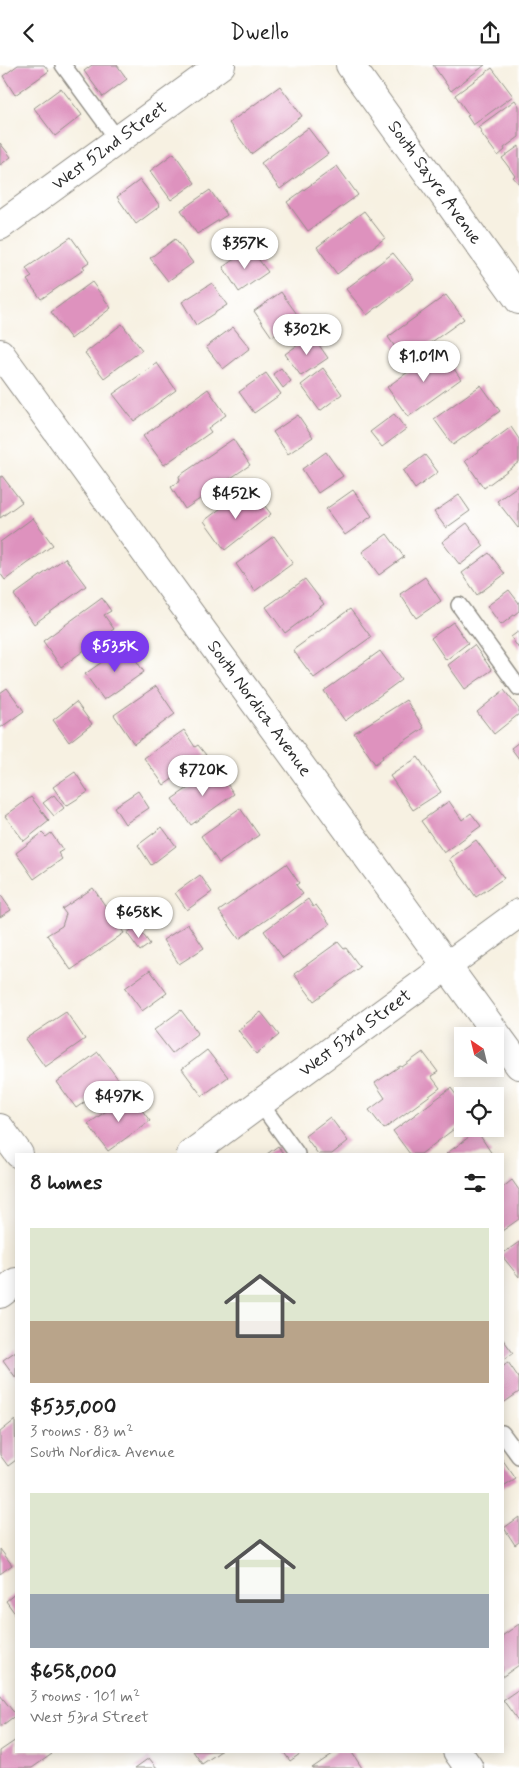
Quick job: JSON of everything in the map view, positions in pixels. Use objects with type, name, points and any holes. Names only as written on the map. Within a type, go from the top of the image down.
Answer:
[{"type":"street","name":"West 52nd Street","points":[[0,226],[220,65]]},
{"type":"street","name":"South Sayre Avenue","points":[[350,65],[519,300]]},
{"type":"street","name":"South Nordica Avenue","points":[[0,353],[519,1065]]},
{"type":"street","name":"West 53rd Street","points":[[192,1153],[519,913]]},
{"type":"street","points":[[0,1128],[18,1153]]},
{"type":"street","points":[[0,1294],[15,1283]]},
{"type":"street","points":[[458,1753],[469,1768]]},
{"type":"lane","points":[[63,65],[118,140]]},
{"type":"lane","points":[[459,605],[519,688]]},
{"type":"lane","points":[[260,1103],[296,1153]]},
{"type":"lane","points":[[504,1436],[519,1456]]},
{"type":"building","points":[[18,65],[44,65],[49,71],[15,95],[3,76]]},
{"type":"building","points":[[92,65],[117,65],[127,79],[103,97],[84,71]]},
{"type":"building","points":[[433,65],[485,65],[451,91]]},
{"type":"building","points":[[492,68],[513,96],[473,125],[467,116],[469,115],[455,95]]},
{"type":"building","points":[[280,86],[302,116],[251,154],[229,123]]},
{"type":"building","points":[[61,88],[82,115],[55,136],[34,108]]},
{"type":"building","points":[[515,100],[519,106],[519,137],[504,148],[505,150],[498,156],[478,127]]},
{"type":"building","points":[[308,128],[328,154],[280,189],[261,163]]},
{"type":"building","points":[[0,143],[11,157],[0,165]]},
{"type":"building","points":[[519,146],[519,184],[502,158]]},
{"type":"building","points":[[174,153],[195,183],[171,200],[150,171]]},
{"type":"building","points":[[337,166],[358,195],[308,231],[287,202]]},
{"type":"building","points":[[140,180],[160,206],[136,224],[117,197]]},
{"type":"building","points":[[210,190],[227,215],[197,234],[181,210]]},
{"type":"building","points":[[364,211],[385,238],[337,274],[317,247]]},
{"type":"building","points":[[71,237],[89,262],[83,266],[85,269],[41,299],[27,280],[32,277],[26,268]]},
{"type":"building","points":[[175,239],[193,263],[168,281],[150,258]]},
{"type":"building","points":[[250,248],[268,272],[239,292],[223,267]]},
{"type":"building","points":[[393,253],[414,279],[367,315],[346,289]]},
{"type":"building","points":[[92,282],[111,308],[71,339],[51,312]]},
{"type":"building","points":[[212,283],[227,305],[196,325],[182,302]]},
{"type":"building","points":[[281,292],[299,317],[272,337],[254,311]]},
{"type":"building","points":[[446,295],[464,319],[405,361],[388,337]]},
{"type":"building","points":[[122,324],[142,350],[104,378],[85,353]]},
{"type":"building","points":[[233,327],[250,348],[223,369],[206,347]]},
{"type":"building","points":[[312,335],[328,358],[301,376],[285,354]]},
{"type":"building","points":[[440,349],[461,379],[408,417],[387,387]]},
{"type":"building","points":[[157,363],[176,390],[134,421],[113,394]]},
{"type":"building","points":[[281,368],[291,381],[283,388],[273,374]]},
{"type":"building","points":[[323,368],[342,394],[320,411],[301,385]]},
{"type":"building","points":[[266,373],[281,394],[254,413],[239,392]]},
{"type":"building","points":[[481,385],[500,411],[453,445],[434,419]]},
{"type":"building","points":[[208,389],[226,415],[208,428],[211,432],[164,465],[143,436]]},
{"type":"building","points":[[394,414],[406,429],[382,447],[370,432]]},
{"type":"building","points":[[298,415],[313,437],[288,454],[273,432]]},
{"type":"building","points":[[511,427],[519,439],[519,462],[484,488],[465,461]]},
{"type":"building","points":[[233,439],[250,465],[185,509],[171,487],[180,481],[179,476]]},
{"type":"building","points":[[326,452],[343,476],[318,493],[302,469]]},
{"type":"building","points":[[425,455],[438,472],[415,489],[403,471]]},
{"type":"building","points":[[2,476],[22,502],[0,518],[0,477]]},
{"type":"building","points":[[519,485],[519,527],[518,528],[497,501]]},
{"type":"building","points":[[353,490],[372,516],[345,535],[326,509]]},
{"type":"building","points":[[242,492],[254,507],[261,501],[271,514],[225,550],[204,521]]},
{"type":"building","points":[[459,495],[470,511],[446,528],[434,512]]},
{"type":"building","points":[[33,518],[53,545],[5,580],[0,573],[0,542]]},
{"type":"building","points":[[467,523],[484,546],[460,565],[442,542]]},
{"type":"building","points":[[387,534],[404,557],[379,575],[362,552]]},
{"type":"building","points":[[274,536],[293,563],[255,591],[236,564]]},
{"type":"building","points":[[489,553],[505,574],[477,595],[462,573]]},
{"type":"building","points":[[65,558],[86,586],[34,624],[14,595]]},
{"type":"building","points":[[425,577],[441,601],[416,618],[400,594]]},
{"type":"building","points":[[305,579],[324,604],[285,633],[266,607]]},
{"type":"building","points":[[509,590],[519,603],[519,611],[501,625],[487,606]]},
{"type":"building","points":[[102,598],[111,611],[104,615],[114,629],[61,667],[43,641]]},
{"type":"building","points":[[350,609],[371,637],[314,678],[293,650]]},
{"type":"building","points":[[453,622],[468,643],[446,660],[431,638]]},
{"type":"building","points":[[519,631],[519,649],[511,637]]},
{"type":"building","points":[[126,645],[144,672],[104,700],[85,674]]},
{"type":"building","points":[[474,645],[492,670],[465,689],[448,665]]},
{"type":"building","points":[[380,651],[401,680],[345,721],[324,691]]},
{"type":"building","points":[[156,686],[175,714],[134,744],[114,715]]},
{"type":"building","points":[[7,688],[24,711],[0,728],[0,693]]},
{"type":"building","points":[[504,690],[519,709],[519,714],[494,734],[477,712]]},
{"type":"building","points":[[406,700],[424,728],[382,756],[383,758],[375,764],[354,733]]},
{"type":"building","points":[[76,702],[92,724],[69,742],[53,720]]},
{"type":"building","points":[[184,730],[195,747],[198,745],[206,755],[164,785],[144,758]]},
{"type":"building","points":[[519,742],[519,759],[511,748]]},
{"type":"building","points":[[418,757],[441,792],[413,810],[390,776]]},
{"type":"building","points":[[213,771],[218,777],[221,775],[234,794],[191,825],[172,799]]},
{"type":"building","points":[[75,772],[88,792],[66,806],[53,787]]},
{"type":"building","points":[[138,791],[149,808],[125,824],[114,807]]},
{"type":"building","points":[[54,795],[64,808],[54,816],[43,803]]},
{"type":"building","points":[[31,797],[49,821],[24,841],[5,816]]},
{"type":"building","points":[[449,801],[462,820],[471,813],[481,826],[444,853],[421,821]]},
{"type":"building","points":[[240,808],[259,835],[219,863],[201,836]]},
{"type":"building","points":[[162,827],[176,846],[151,865],[138,845]]},
{"type":"building","points":[[42,833],[46,837],[51,833],[63,850],[58,853],[62,859],[34,879],[16,853]]},
{"type":"building","points":[[476,840],[504,878],[476,897],[449,859]]},
{"type":"building","points":[[286,864],[299,883],[296,885],[303,894],[239,939],[219,911]]},
{"type":"building","points":[[200,875],[212,892],[187,910],[175,893]]},
{"type":"building","points":[[93,888],[124,933],[71,970],[47,935],[62,926],[66,914],[62,909]]},
{"type":"building","points":[[0,894],[11,910],[0,917]]},
{"type":"building","points":[[308,899],[313,907],[316,905],[330,924],[283,958],[264,931]]},
{"type":"building","points":[[188,924],[204,948],[179,964],[163,940]]},
{"type":"building","points":[[137,926],[150,944],[140,951],[127,933]]},
{"type":"building","points":[[338,942],[344,949],[346,948],[360,967],[314,1001],[294,974]]},
{"type":"building","points":[[150,970],[167,993],[142,1011],[125,988]]},
{"type":"building","points":[[181,1010],[198,1033],[172,1053],[154,1030]]},
{"type":"building","points":[[66,1012],[85,1039],[45,1067],[25,1039]]},
{"type":"building","points":[[261,1012],[279,1035],[256,1054],[238,1030]]},
{"type":"building","points":[[207,1050],[228,1077],[202,1096],[182,1069]]},
{"type":"building","points":[[98,1052],[118,1079],[76,1108],[57,1082]]},
{"type":"building","points":[[423,1052],[438,1072],[431,1076],[440,1088],[384,1129],[369,1110],[385,1098],[375,1083]]},
{"type":"building","points":[[451,1088],[454,1092],[454,1129],[422,1153],[409,1153],[393,1131]]},
{"type":"building","points":[[130,1094],[150,1121],[108,1151],[88,1124]]},
{"type":"building","points":[[330,1117],[348,1141],[333,1153],[317,1153],[305,1136]]},
{"type":"building","points":[[469,1137],[481,1137],[491,1153],[447,1153]]},
{"type":"building","points":[[278,1146],[282,1153],[268,1153]]},
{"type":"building","points":[[512,1180],[519,1190],[519,1219],[504,1230],[504,1186]]},
{"type":"building","points":[[519,1242],[519,1277],[504,1258],[504,1253]]},
{"type":"building","points":[[504,1341],[513,1353],[504,1360]]},
{"type":"building","points":[[15,1352],[15,1377],[3,1360]]},
{"type":"building","points":[[508,1362],[519,1378],[519,1392],[504,1403],[504,1365]]},
{"type":"building","points":[[15,1420],[15,1461],[8,1466],[0,1455],[0,1432]]},
{"type":"building","points":[[504,1462],[516,1479],[504,1487]]},
{"type":"building","points":[[519,1517],[519,1542],[515,1545],[504,1528]]},
{"type":"building","points":[[0,1549],[12,1565],[0,1574]]},
{"type":"building","points":[[15,1594],[15,1614],[6,1601]]},
{"type":"building","points":[[519,1624],[519,1665],[504,1676],[504,1635]]},
{"type":"building","points":[[519,1689],[519,1722],[504,1701],[504,1699]]},
{"type":"building","points":[[0,1695],[15,1716],[0,1727]]},
{"type":"building","points":[[15,1741],[15,1753],[52,1754],[32,1768],[0,1768],[0,1751]]},
{"type":"building","points":[[194,1753],[218,1753],[202,1764]]},
{"type":"building","points":[[284,1753],[301,1753],[290,1761]]},
{"type":"building","points":[[334,1753],[352,1753],[362,1768],[312,1768]]},
{"type":"building","points":[[149,1758],[157,1768],[135,1768]]}]
